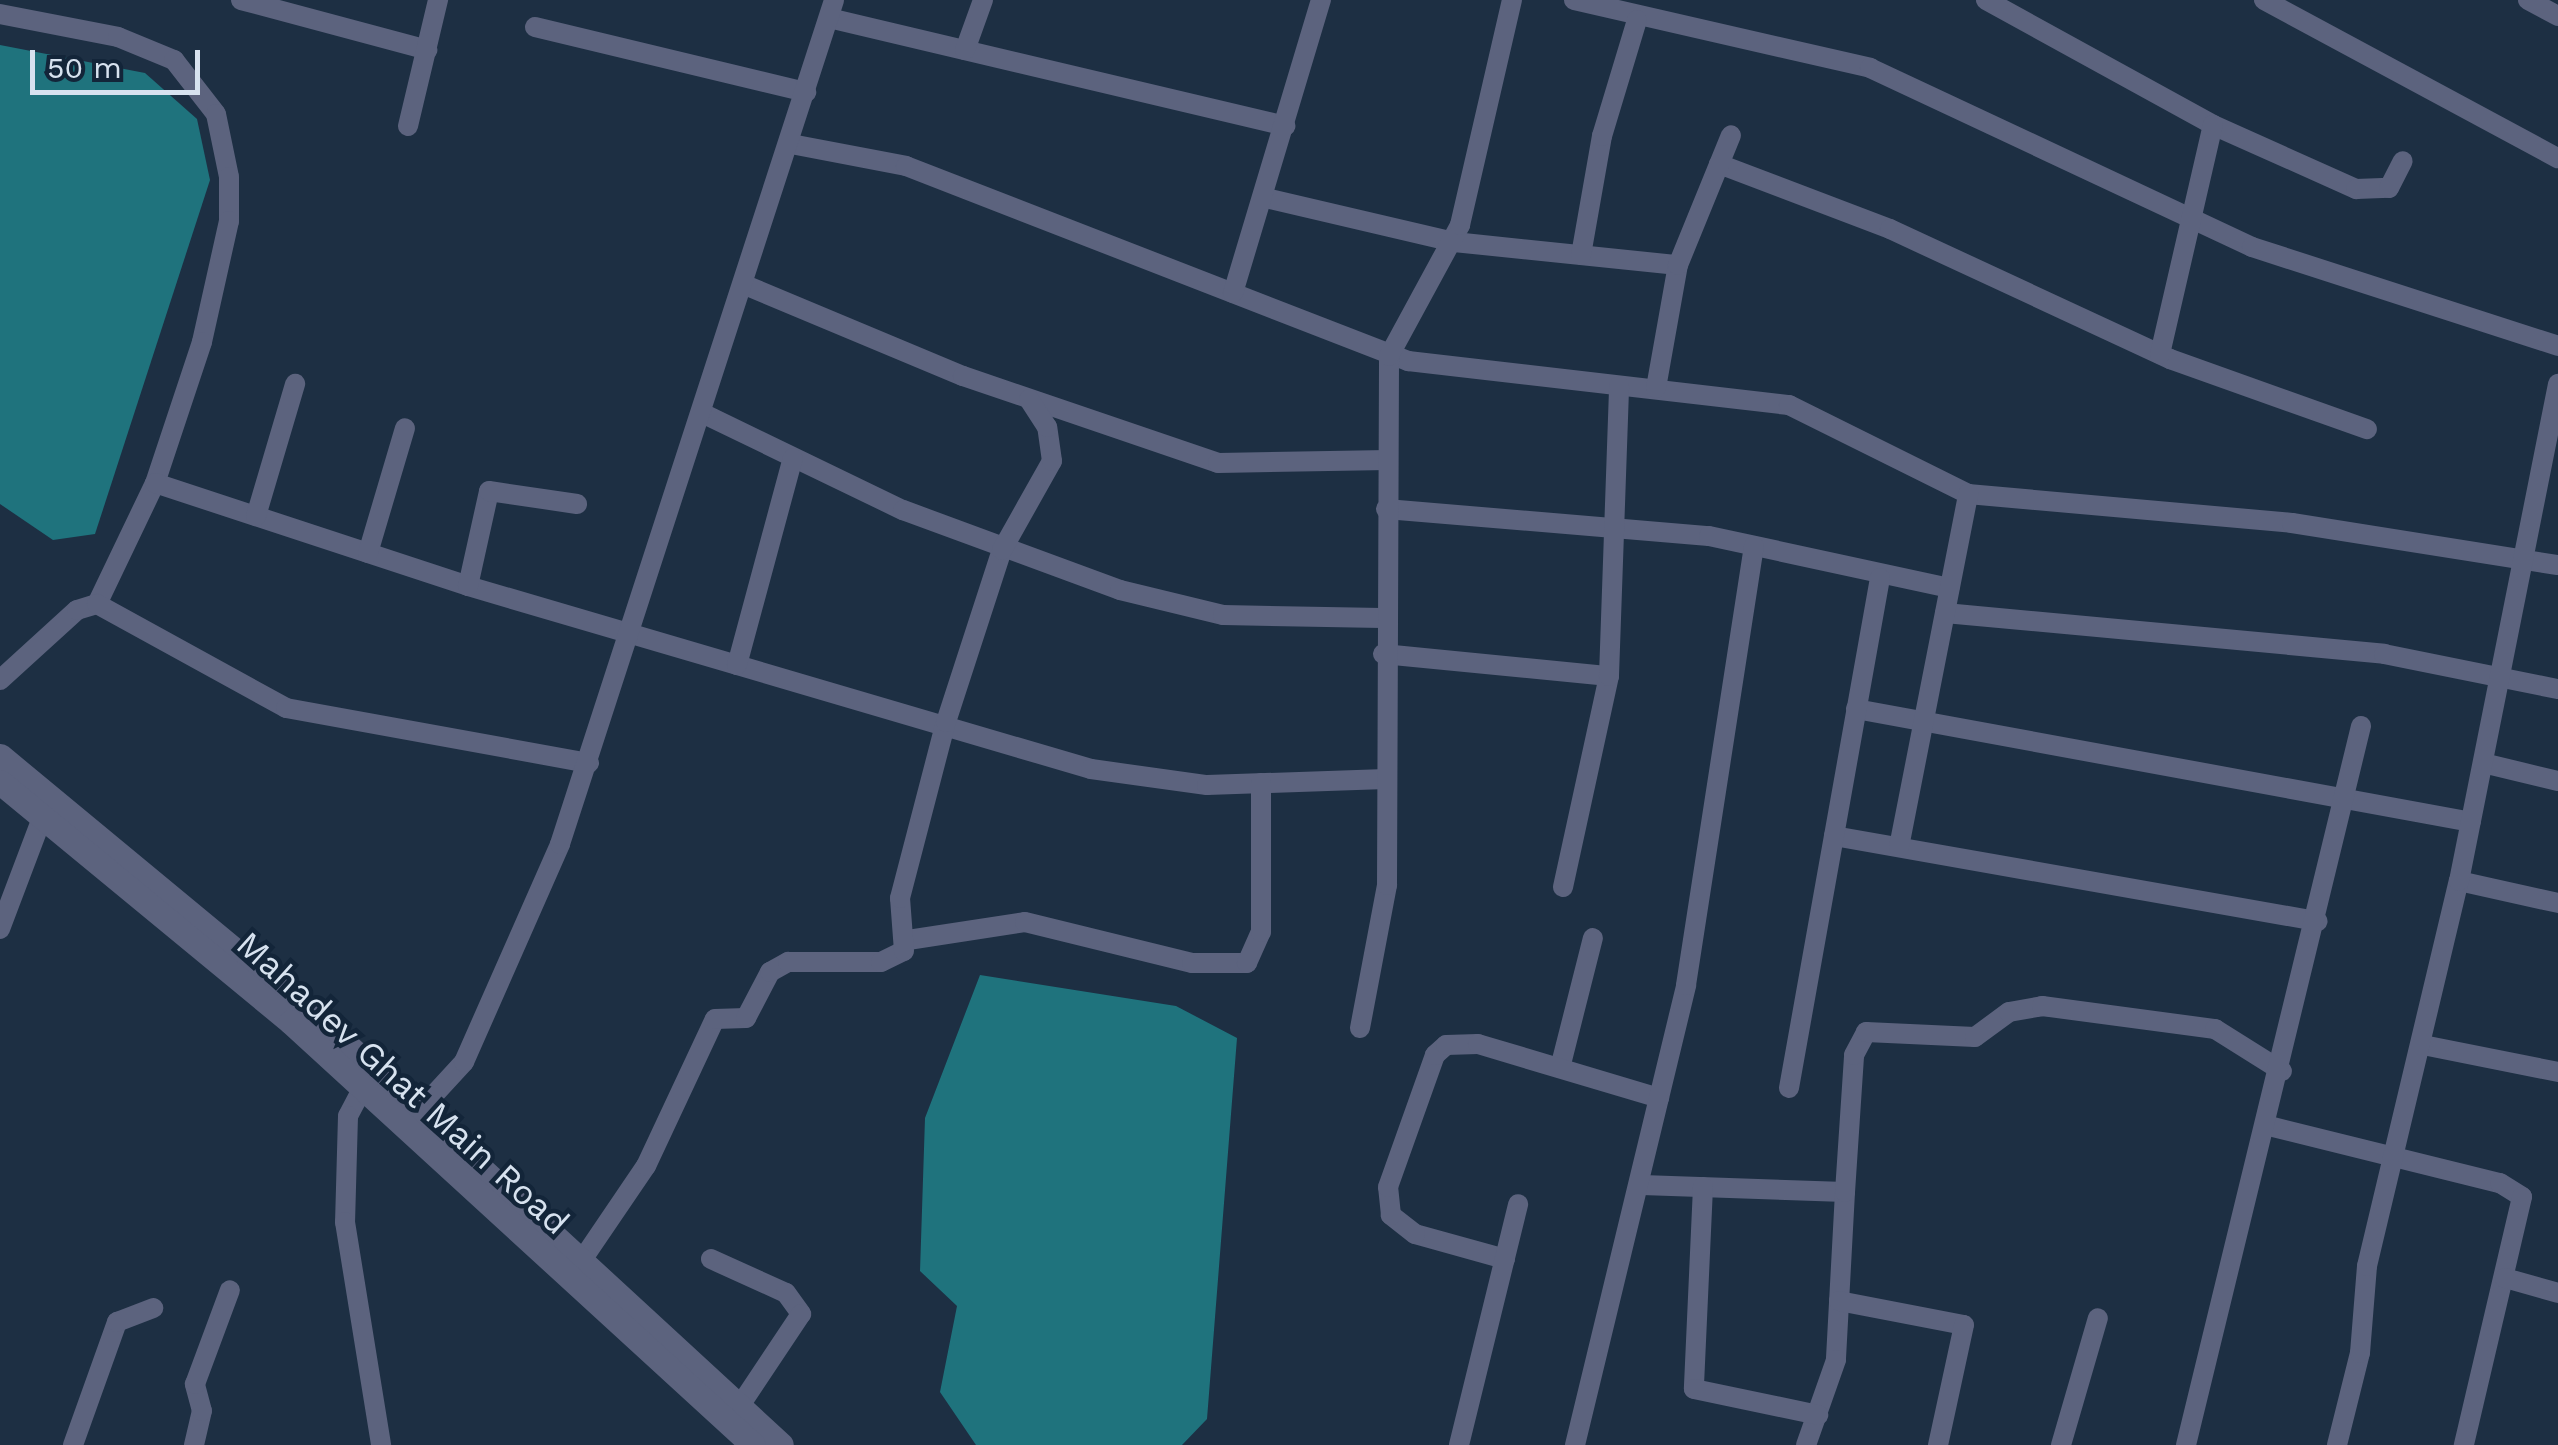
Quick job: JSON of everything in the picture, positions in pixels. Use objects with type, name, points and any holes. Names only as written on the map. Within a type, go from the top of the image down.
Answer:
[{"type":"street","points":[[242,0],[427,50]]},
{"type":"street","points":[[408,126],[438,0]]},
{"type":"street","points":[[965,50],[982,0]]},
{"type":"street","points":[[1233,293],[1266,198],[1322,0]]},
{"type":"street","points":[[1360,1028],[1387,885],[1382,618],[1389,356],[1454,242],[1512,0]]},
{"type":"street","points":[[1574,0],[1637,20],[1870,68],[2196,222],[2558,346]]},
{"type":"street","points":[[1986,0],[2214,126],[2368,192],[2389,188],[2404,161]]},
{"type":"street","points":[[2264,0],[2558,158]]},
{"type":"street","points":[[2528,0],[2558,16]]},
{"type":"street","points":[[418,1112],[476,1040],[588,763],[626,632],[704,414],[832,9],[965,50],[1284,126]]},
{"type":"street","points":[[0,14],[147,45],[174,60],[216,114],[229,221],[202,342],[154,483],[97,604]]},
{"type":"street","points":[[1581,255],[1602,136],[1637,20]]},
{"type":"street","points":[[535,27],[806,92]]},
{"type":"street","points":[[2160,354],[2196,222],[2214,126]]},
{"type":"street","points":[[1656,388],[1678,265],[1730,135]]},
{"type":"street","points":[[791,144],[906,166],[1389,356],[1789,405],[1968,494],[2292,523],[2558,565]]},
{"type":"street","points":[[1719,164],[1890,229],[2160,354],[2366,429]]},
{"type":"street","points":[[1266,198],[1454,242],[1678,265]]},
{"type":"street","points":[[745,286],[1029,399],[1218,463],[1388,460]]},
{"type":"street","points":[[256,516],[294,384]]},
{"type":"street","points":[[2337,1445],[2360,1353],[2367,1266],[2423,1045],[2484,764],[2558,384]]},
{"type":"street","points":[[1564,887],[1609,676],[1619,386]]},
{"type":"street","points":[[908,940],[900,898],[946,722],[1002,550],[1052,461],[1047,427],[1029,399]]},
{"type":"street","points":[[704,414],[793,458],[1002,550],[1194,610],[1382,618]]},
{"type":"street","points":[[368,553],[405,428]]},
{"type":"street","points":[[737,665],[793,458]]},
{"type":"street","points":[[154,483],[468,586],[1121,776],[1261,783],[1386,778]]},
{"type":"street","points":[[468,586],[489,491],[577,504]]},
{"type":"street","points":[[1899,847],[1929,724],[1948,588],[1968,494]]},
{"type":"street","points":[[1386,510],[1616,525],[1754,546],[1880,578],[1948,588]]},
{"type":"street","points":[[1575,1445],[1642,1185],[1754,546]]},
{"type":"street","points":[[1788,1088],[1880,578]]},
{"type":"street","points":[[0,680],[77,610],[97,604],[286,708],[588,763]]},
{"type":"street","points":[[1944,613],[2384,654],[2558,689]]},
{"type":"street","points":[[1383,654],[1609,676]]},
{"type":"street","points":[[1856,709],[2471,822]]},
{"type":"street","points":[[2186,1445],[2269,1126],[2362,726]]},
{"type":"street","points":[[0,756],[367,1079],[418,1112],[781,1445]]},
{"type":"street","points":[[2484,764],[2558,781]]},
{"type":"street","name":"Mahadev Ghat Main Road","points":[[0,782],[367,1079],[753,1445]]},
{"type":"street","points":[[580,1263],[646,1166],[716,1019],[746,1018],[770,972],[788,962],[881,962],[908,940],[1025,922],[1192,963],[1247,963],[1261,932],[1261,783]]},
{"type":"street","points":[[0,928],[42,818]]},
{"type":"street","points":[[1834,836],[2318,921]]},
{"type":"street","points":[[2458,881],[2558,903]]},
{"type":"street","points":[[1560,1068],[1593,938]]},
{"type":"street","points":[[1806,1445],[1836,1360],[1854,1055],[1866,1032],[1974,1037],[2010,1012],[2042,1006],[2214,1029],[2282,1072]]},
{"type":"street","points":[[1505,1259],[1403,1228],[1388,1187],[1429,1066],[1446,1044],[1478,1044],[1659,1098]]},
{"type":"street","points":[[2423,1045],[2558,1072]]},
{"type":"street","points":[[367,1079],[348,1116],[345,1222],[381,1445]]},
{"type":"street","points":[[2269,1126],[2397,1156],[2522,1197],[2464,1445]]},
{"type":"street","points":[[1642,1185],[1845,1192]]},
{"type":"street","points":[[1702,1187],[1694,1389],[1818,1415]]},
{"type":"street","points":[[1459,1445],[1518,1204]]},
{"type":"street","points":[[711,1259],[786,1293],[801,1314],[738,1407]]},
{"type":"street","points":[[2505,1278],[2558,1293]]},
{"type":"street","points":[[194,1445],[202,1411],[195,1384],[230,1290]]},
{"type":"street","points":[[1840,1301],[1964,1325],[1938,1445]]},
{"type":"street","points":[[72,1445],[117,1322],[152,1308]]},
{"type":"street","points":[[2061,1445],[2098,1318]]},
{"type":"shaded area","points":[[0,45],[145,73],[197,119],[210,180],[95,534],[53,540],[0,504]]},
{"type":"shaded area","points":[[980,975],[1176,1006],[1237,1038],[1207,1419],[1182,1445],[976,1445],[940,1392],[957,1306],[920,1271],[925,1118]]}]
